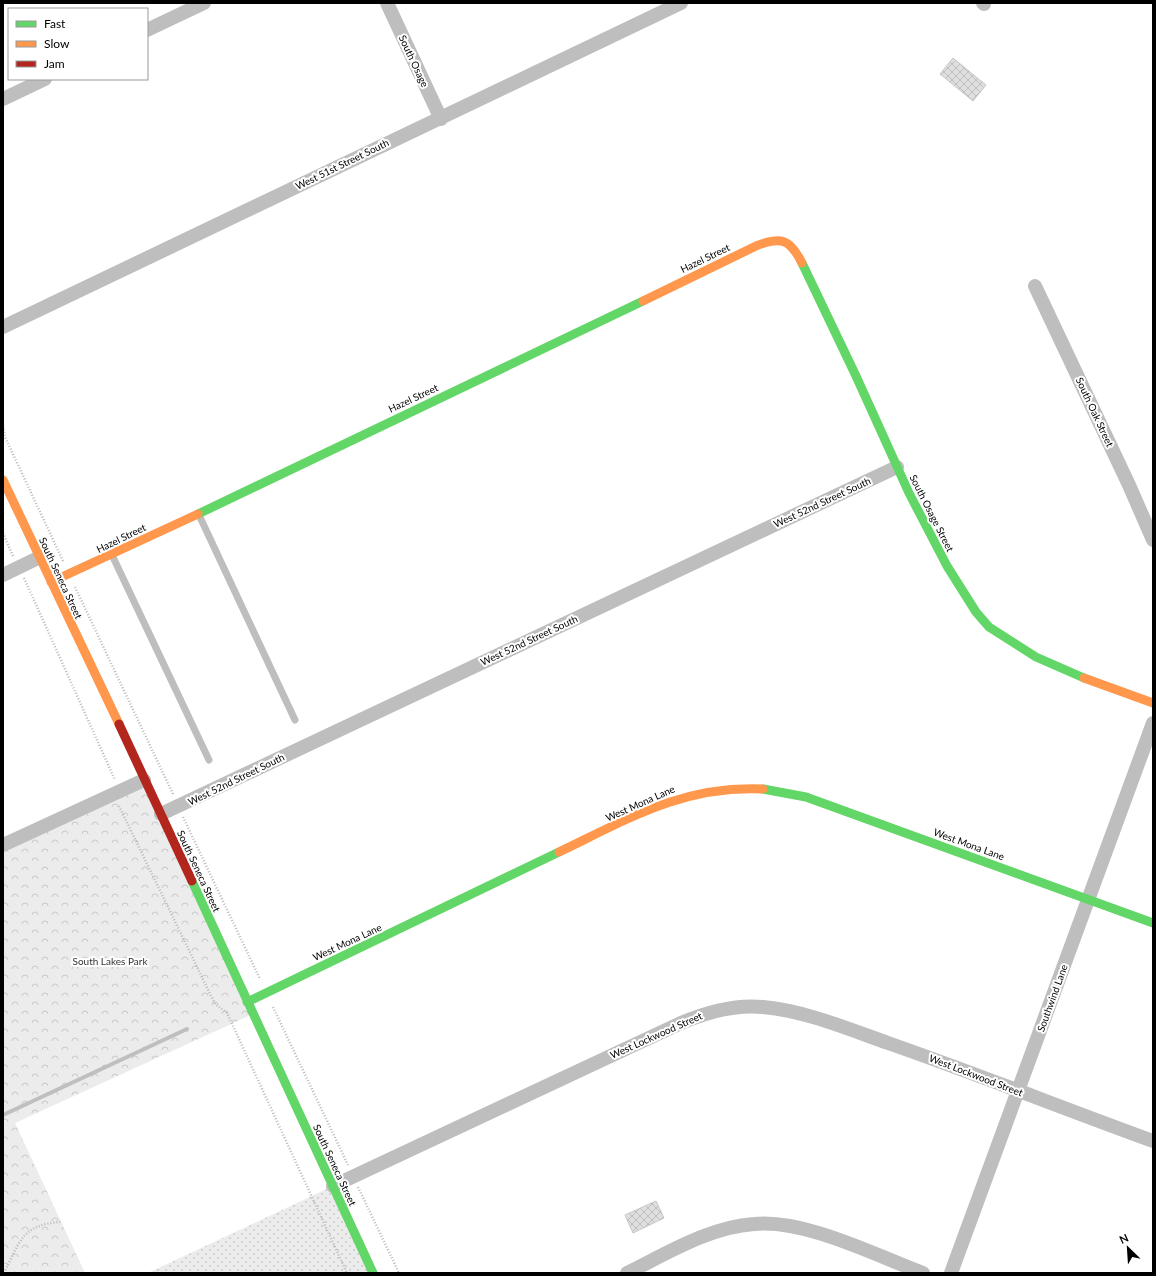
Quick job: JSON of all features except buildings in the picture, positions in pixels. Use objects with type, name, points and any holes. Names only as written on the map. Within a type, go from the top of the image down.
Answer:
[{"type":"street","points":[[148,30],[204,3]]},
{"type":"street","name":"South Osage","points":[[387,3],[441,118]]},
{"type":"street","name":"West 51st Street South","points":[[3,327],[681,3]]},
{"type":"street","points":[[3,99],[43,80]]},
{"type":"street","name":"Hazel Street","points":[[51,582],[112,555],[762,244],[778,239],[786,241]]},
{"type":"street","name":"South Osage Street","points":[[786,241],[799,258],[819,298],[897,467],[947,566],[976,612],[989,628],[1036,657],[1082,677],[1153,703]]},
{"type":"street","name":"South Oak Street","points":[[1036,286],[1129,485],[1153,540]]},
{"type":"street","name":"West 52nd Street South","points":[[161,814],[897,467]]},
{"type":"street","name":"South Seneca Street","points":[[3,480],[161,814],[373,1273]]},
{"type":"street","points":[[3,575],[40,557]]},
{"type":"street","name":"Southwind Lane","points":[[951,1273],[1153,723]]},
{"type":"street","points":[[3,845],[144,780]]},
{"type":"street","name":"West Mona Lane","points":[[247,1002],[668,800],[710,789],[751,788],[794,793],[1153,923]]},
{"type":"street","name":"West Lockwood Street","points":[[333,1186],[699,1015],[734,1008],[762,1007],[817,1019],[1153,1141]]},
{"type":"street","points":[[627,1273],[726,1229],[754,1224],[786,1226],[832,1238],[923,1273]]},
{"type":"lane","points":[[198,513],[295,720]]},
{"type":"lane","points":[[112,555],[209,760]]},
{"type":"path","points":[[3,426],[5,437],[69,574],[399,1273]]},
{"type":"path","points":[[3,533],[114,775],[119,810],[215,1004],[228,1013],[347,1273]]},
{"type":"path","points":[[4,1273],[18,1243],[25,1233],[39,1227],[61,1222]]},
{"type":"green space","name":"South Lakes Park","points":[[144,780],[253,1014],[15,1123],[85,1273],[3,1273],[3,845]]},
{"type":"green space","points":[[333,1186],[373,1273],[148,1273]]},
{"type":"waterway","points":[[3,1115],[187,1029]]},
{"type":"traffic: fast","points":[[802,263],[856,376],[909,493],[947,566],[976,612],[989,627],[1036,657],[1084,678]]},
{"type":"traffic: fast","points":[[198,514],[643,301]]},
{"type":"traffic: fast","points":[[763,789],[806,797],[1153,923]]},
{"type":"traffic: fast","points":[[247,1002],[559,852]]},
{"type":"traffic: fast","points":[[192,881],[373,1273]]},
{"type":"traffic: slow","points":[[643,301],[756,246],[772,241],[789,244],[798,255],[802,263]]},
{"type":"traffic: slow","points":[[3,480],[119,724]]},
{"type":"traffic: slow","points":[[51,582],[198,514]]},
{"type":"traffic: slow","points":[[1084,678],[1153,703]]},
{"type":"traffic: slow","points":[[559,852],[633,817],[681,798],[734,789],[763,789]]},
{"type":"traffic: jam","points":[[119,724],[192,881]]}]
